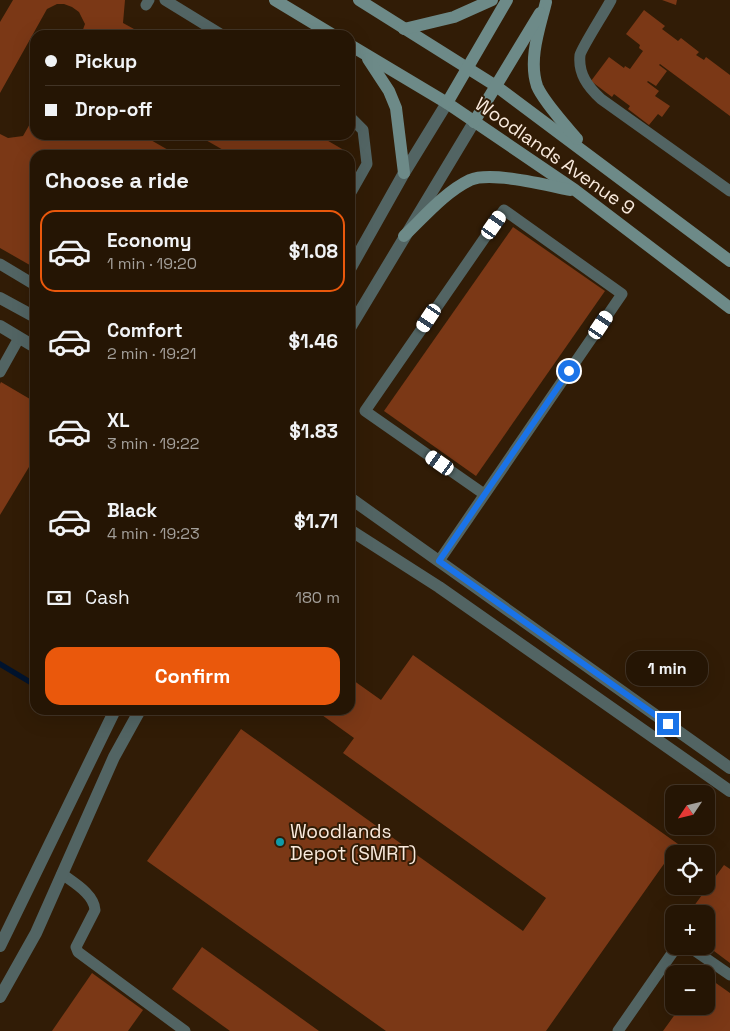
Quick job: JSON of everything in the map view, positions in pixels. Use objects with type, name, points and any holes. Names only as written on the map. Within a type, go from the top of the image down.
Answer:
[{"type":"main road","points":[[275,0],[325,30]]},
{"type":"main road","name":"Woodlands Avenue 9","points":[[359,0],[496,86],[730,261]]},
{"type":"main road","points":[[404,29],[454,17],[492,0]]},
{"type":"main road","points":[[447,103],[506,0]]},
{"type":"main road","points":[[474,122],[547,1]]},
{"type":"main road","points":[[547,1],[534,62],[537,86],[557,116],[592,156]]},
{"type":"main road","name":"Woodlands Avenue 9","points":[[355,48],[447,103],[575,190],[730,308]]},
{"type":"main road","points":[[365,54],[390,91],[396,108],[404,173]]},
{"type":"main road","points":[[404,236],[452,191],[471,180],[492,176],[575,190]]},
{"type":"street","points":[[355,261],[404,173],[447,103]]},
{"type":"street","points":[[355,319],[474,122]]},
{"type":"street","points":[[0,298],[30,314]]},
{"type":"street","points":[[0,326],[30,344]]},
{"type":"street","points":[[355,502],[730,768]]},
{"type":"street","points":[[355,533],[439,586],[730,791]]},
{"type":"street","points":[[506,634],[518,617]]},
{"type":"street","points":[[0,946],[113,715]]},
{"type":"street","points":[[1,993],[36,933],[114,757],[137,715]]},
{"type":"lane","points":[[165,0],[214,30]]},
{"type":"lane","points":[[611,0],[580,54],[582,73],[588,88],[730,191]]},
{"type":"lane","points":[[355,122],[363,130],[367,164],[355,185]]},
{"type":"lane","points":[[439,561],[622,294],[504,210],[365,410],[484,494]]},
{"type":"lane","points":[[0,264],[30,282]]},
{"type":"lane","points":[[0,372],[19,338]]},
{"type":"lane","points":[[62,874],[83,890],[94,904],[95,910],[76,948],[78,952],[185,1031]]},
{"type":"lane","points":[[618,1031],[671,955]]},
{"type":"lane","points":[[701,955],[730,975]]},
{"type":"building","points":[[13,0],[125,0],[123,23],[136,30],[83,30],[85,24],[79,12],[64,4],[57,4],[47,9],[35,30],[30,30],[30,39],[0,93],[0,22]]},
{"type":"building","points":[[662,0],[677,0],[676,5]]},
{"type":"building","points":[[644,10],[665,26],[662,29],[678,41],[681,38],[699,52],[696,55],[704,60],[706,57],[730,75],[730,116],[660,64],[667,71],[656,86],[647,82],[659,91],[655,96],[670,106],[662,117],[658,114],[649,125],[628,109],[630,106],[614,94],[612,97],[591,81],[609,57],[624,68],[625,66],[630,69],[643,51],[639,48],[640,45],[626,34]]},
{"type":"building","points":[[30,124],[30,140],[151,140],[168,150],[30,150],[30,265],[0,248],[0,134],[8,138],[23,136]]},
{"type":"building","points":[[206,140],[327,140],[342,150],[223,150]]},
{"type":"building","points":[[513,227],[605,291],[476,476],[384,411]]},
{"type":"building","points":[[1,382],[30,399],[30,465],[0,515]]},
{"type":"building","name":"Woodlands Depot (SMRT)","points":[[413,655],[678,844],[665,845],[665,862],[546,1031],[386,1031],[147,861],[241,729],[523,931],[546,898],[343,753],[354,738],[322,715],[355,715],[355,682],[381,700]]},
{"type":"building","points":[[724,865],[730,869],[730,963],[715,952],[715,905],[695,905],[702,895],[715,895],[715,877]]},
{"type":"building","points":[[202,947],[319,1031],[230,1031],[172,989]]},
{"type":"building","points":[[92,973],[143,1010],[128,1031],[52,1031]]},
{"type":"building","points":[[715,982],[730,993],[730,1031],[663,1031],[675,1015],[715,1015]]},
{"type":"waterway","points":[[0,664],[30,682]]},
{"type":"place","name":"Woodlands Depot (SMRT)","points":[[280,842]]},
{"type":"route","points":[[569,371],[439,561],[668,724]]}]
